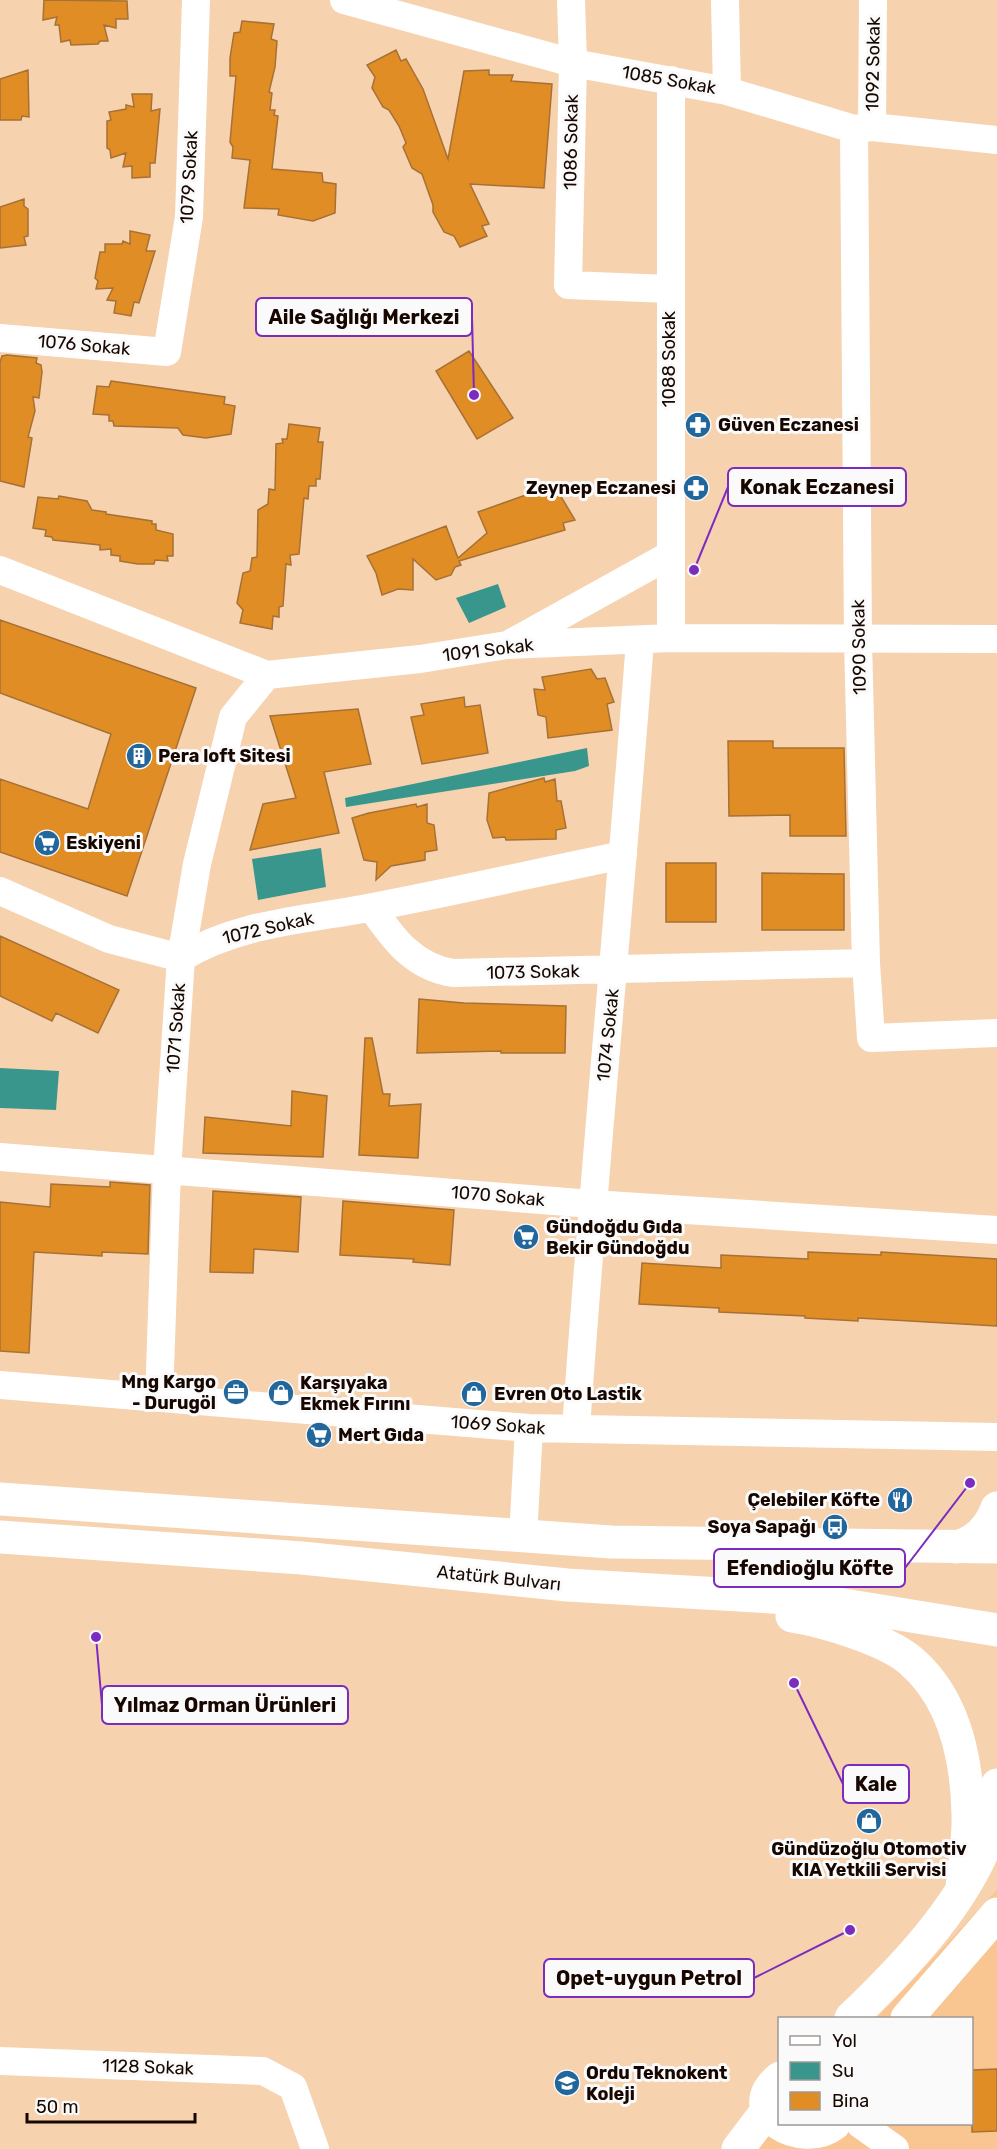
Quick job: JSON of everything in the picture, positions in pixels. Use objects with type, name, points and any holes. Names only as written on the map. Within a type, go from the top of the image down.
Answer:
[{"type":"main road","points":[[0,1498],[611,1542],[997,1546]]},
{"type":"main road","points":[[956,1547],[966,1545],[985,1531],[997,1508]]},
{"type":"main road","name":"Atatürk Bulvarı","points":[[0,1537],[302,1558],[567,1585],[807,1599],[997,1630]]},
{"type":"main road","points":[[634,1589],[814,1620],[873,1640],[909,1659],[924,1674],[946,1709],[959,1740],[967,1780],[968,1818],[962,1888]]},
{"type":"main road","points":[[853,2017],[930,1932],[962,1888],[986,1842],[997,1785]]},
{"type":"main road","points":[[909,2017],[997,1914]]},
{"type":"main road","points":[[738,2149],[766,2112],[770,2090],[778,2080]]},
{"type":"main road","points":[[766,2112],[770,2124],[785,2145],[814,2141],[825,2135],[833,2125]]},
{"type":"street","name":"1079 Sokak","points":[[167,352],[189,217],[196,0]]},
{"type":"street","name":"1085 Sokak","points":[[344,0],[420,12],[573,63],[727,91],[863,128],[997,140]]},
{"type":"street","name":"1086 Sokak","points":[[571,0],[573,63],[568,285],[669,289]]},
{"type":"street","points":[[725,0],[727,91]]},
{"type":"street","name":"1092 Sokak","points":[[863,128],[873,0]]},
{"type":"street","name":"1088 Sokak","points":[[670,80],[670,639]]},
{"type":"street","name":"1090 Sokak","points":[[863,128],[858,640],[866,963],[871,1038],[997,1033]]},
{"type":"street","name":"1076 Sokak","points":[[0,338],[167,352]]},
{"type":"street","points":[[507,645],[670,555]]},
{"type":"street","name":"1091 Sokak","points":[[0,570],[267,675],[420,659],[507,645],[670,639],[997,639]]},
{"type":"street","name":"1074 Sokak","points":[[576,1429],[592,1204],[615,971],[640,641]]},
{"type":"street","name":"1071 Sokak","points":[[159,1398],[167,1170],[181,958],[197,864],[234,717],[267,675]]},
{"type":"street","name":"1072 Sokak","points":[[181,958],[202,945],[255,927],[372,908],[623,855]]},
{"type":"street","points":[[0,891],[109,939],[181,958]]},
{"type":"street","name":"1073 Sokak","points":[[372,908],[393,939],[412,956],[435,970],[453,973],[615,971],[866,963]]},
{"type":"street","name":"1070 Sokak","points":[[0,1157],[592,1204],[997,1230]]},
{"type":"street","name":"1069 Sokak","points":[[0,1385],[529,1428],[997,1437]]},
{"type":"street","points":[[523,1537],[529,1428]]},
{"type":"street","name":"1128 Sokak","points":[[0,2061],[263,2071],[293,2087],[315,2149]]},
{"type":"street","points":[[861,2125],[896,2149]]},
{"type":"shaded area","points":[[997,1890],[997,2149],[754,2149],[779,2125],[973,2125],[973,2017],[878,2017]]},
{"type":"water","points":[[498,584],[506,607],[469,623],[456,598]]},
{"type":"water","points":[[587,748],[589,766],[575,771],[346,807],[345,798]]},
{"type":"water","points":[[321,848],[326,887],[258,900],[252,859]]},
{"type":"water","points":[[0,1068],[59,1071],[56,1110],[0,1108]]},
{"type":"building","points":[[44,0],[127,1],[128,19],[116,19],[116,28],[104,25],[108,41],[100,41],[98,44],[71,45],[70,40],[61,42],[59,25],[55,25],[57,17],[43,20]]},
{"type":"building","points":[[242,21],[274,24],[271,39],[277,41],[275,67],[269,92],[272,93],[270,110],[275,110],[274,115],[278,116],[272,169],[322,173],[323,182],[336,184],[335,213],[313,221],[278,215],[279,209],[244,208],[250,160],[232,158],[233,147],[230,142],[236,76],[230,76],[230,58],[234,33],[240,32]]},
{"type":"building","points":[[396,50],[401,61],[406,59],[423,89],[448,159],[464,71],[489,70],[489,75],[513,75],[511,81],[552,84],[544,188],[470,184],[489,224],[482,226],[487,236],[460,247],[454,236],[444,232],[433,212],[433,205],[422,174],[412,168],[403,147],[406,143],[399,126],[389,110],[383,107],[372,88],[375,77],[367,65]]},
{"type":"building","points":[[28,70],[29,117],[22,116],[21,120],[0,120],[0,79]]},
{"type":"building","points":[[132,94],[152,94],[151,111],[160,109],[155,163],[150,163],[150,177],[132,178],[132,166],[123,167],[126,153],[111,158],[110,150],[107,148],[107,121],[111,120],[109,112],[126,109],[126,105],[134,107]]},
{"type":"building","points":[[24,199],[24,206],[28,209],[28,236],[24,237],[26,245],[0,248],[0,207]]},
{"type":"building","points":[[130,231],[150,235],[146,251],[155,251],[139,303],[134,302],[131,316],[114,313],[116,301],[107,300],[113,288],[96,289],[98,281],[95,278],[100,252],[105,252],[105,244],[122,244],[123,241],[130,244]]},
{"type":"building","points":[[469,351],[513,418],[477,439],[436,371]]},
{"type":"building","points":[[2,356],[37,358],[36,363],[41,365],[42,372],[39,398],[33,397],[35,411],[28,437],[32,438],[24,487],[0,481],[0,362]]},
{"type":"building","points":[[111,381],[225,397],[224,404],[235,406],[231,434],[206,438],[183,435],[178,428],[114,426],[113,421],[109,421],[109,415],[93,414],[97,386],[109,387]]},
{"type":"building","points":[[289,424],[320,428],[318,442],[323,442],[320,479],[316,479],[316,486],[309,486],[308,499],[304,498],[299,554],[290,555],[291,565],[286,564],[283,606],[279,607],[279,617],[273,616],[272,629],[240,623],[243,610],[237,603],[243,573],[250,571],[252,558],[257,557],[258,510],[268,504],[269,489],[275,490],[276,444],[283,443],[282,439],[287,439]]},
{"type":"building","points":[[554,485],[575,520],[563,523],[565,530],[459,561],[461,565],[455,567],[451,575],[436,580],[413,559],[413,590],[398,589],[382,595],[376,573],[367,556],[446,526],[458,558],[487,533],[478,512]]},
{"type":"building","points":[[59,496],[87,501],[92,510],[106,512],[106,514],[152,521],[152,524],[156,524],[156,530],[173,534],[173,556],[167,556],[168,561],[155,560],[154,564],[138,564],[120,561],[120,556],[111,555],[111,549],[100,550],[100,545],[53,540],[52,537],[45,536],[46,530],[33,528],[38,497],[58,499]]},
{"type":"building","name":"Pera loft Sitesi","points":[[0,620],[196,688],[127,896],[0,852],[0,779],[88,809],[111,734],[0,693]]},
{"type":"building","points":[[591,669],[597,679],[605,678],[614,702],[607,704],[612,730],[548,738],[546,717],[538,715],[534,689],[545,690],[542,677]]},
{"type":"building","points":[[464,697],[465,707],[480,705],[488,753],[422,764],[411,717],[424,715],[421,704]]},
{"type":"building","points":[[358,709],[371,764],[324,772],[339,833],[250,850],[263,804],[296,798],[270,716]]},
{"type":"building","points":[[728,741],[773,741],[773,748],[844,748],[846,836],[790,836],[790,815],[729,816]]},
{"type":"building","points":[[544,778],[545,782],[555,779],[557,801],[561,801],[566,828],[556,830],[556,839],[493,838],[487,820],[489,793]]},
{"type":"building","points":[[416,804],[417,807],[427,804],[427,823],[434,825],[437,850],[425,852],[425,860],[391,866],[376,880],[377,862],[364,860],[352,818]]},
{"type":"building","points":[[666,863],[716,863],[716,922],[666,922]]},
{"type":"building","points":[[762,873],[844,874],[844,930],[762,930]]},
{"type":"building","points":[[0,936],[119,990],[98,1033],[56,1013],[52,1021],[0,996]]},
{"type":"building","points":[[419,999],[464,1003],[566,1006],[565,1053],[501,1053],[501,1051],[417,1053]]},
{"type":"building","points":[[365,1038],[372,1038],[383,1094],[390,1094],[389,1106],[421,1104],[418,1158],[359,1155]]},
{"type":"building","points":[[292,1091],[327,1096],[323,1157],[203,1153],[205,1117],[291,1126]]},
{"type":"building","points":[[110,1182],[150,1185],[148,1254],[102,1252],[102,1256],[34,1252],[29,1353],[0,1351],[0,1202],[50,1207],[51,1184],[110,1187]]},
{"type":"building","points":[[213,1191],[301,1197],[298,1252],[254,1249],[253,1273],[210,1272]]},
{"type":"building","points":[[343,1201],[454,1210],[450,1265],[413,1262],[414,1259],[340,1255]]},
{"type":"building","points":[[808,1252],[881,1255],[881,1252],[997,1259],[997,1326],[858,1318],[858,1321],[805,1318],[805,1316],[719,1312],[719,1308],[639,1304],[642,1263],[721,1268],[721,1255],[808,1259]]},
{"type":"building","points":[[997,2069],[997,2131],[972,2132],[973,2070]]},
{"type":"place","name":"Aile Sağlığı Merkezi","points":[[474,395]]},
{"type":"place","name":"Güven Eczanesi","points":[[698,425]]},
{"type":"place","name":"Zeynep Eczanesi","points":[[696,488]]},
{"type":"place","name":"Konak Eczanesi","points":[[694,570]]},
{"type":"place","name":"Pera loft Sitesi","points":[[139,756]]},
{"type":"place","name":"Eskiyeni","points":[[47,843]]},
{"type":"place","name":"Gündoğdu Gıda Bekir Gündoğdu","points":[[526,1237]]},
{"type":"place","name":"Mng Kargo - Durugöl","points":[[236,1392]]},
{"type":"place","name":"Karşıyaka Ekmek Fırını","points":[[281,1393]]},
{"type":"place","name":"Evren Oto Lastik","points":[[474,1394]]},
{"type":"place","name":"Mert Gıda","points":[[319,1435]]},
{"type":"place","name":"Efendioğlu Köfte","points":[[970,1483]]},
{"type":"place","name":"Çelebiler Köfte","points":[[900,1500]]},
{"type":"place","name":"Soya Sapağı","points":[[835,1527]]},
{"type":"place","name":"Yılmaz Orman Ürünleri","points":[[96,1637]]},
{"type":"place","name":"Kale","points":[[794,1683]]},
{"type":"place","name":"Gündüzoğlu Otomotiv KIA Yetkili Servisi","points":[[869,1821]]},
{"type":"place","name":"Opet-uygun Petrol","points":[[850,1930]]},
{"type":"place","name":"Ordu Teknokent Koleji","points":[[567,2083]]}]
